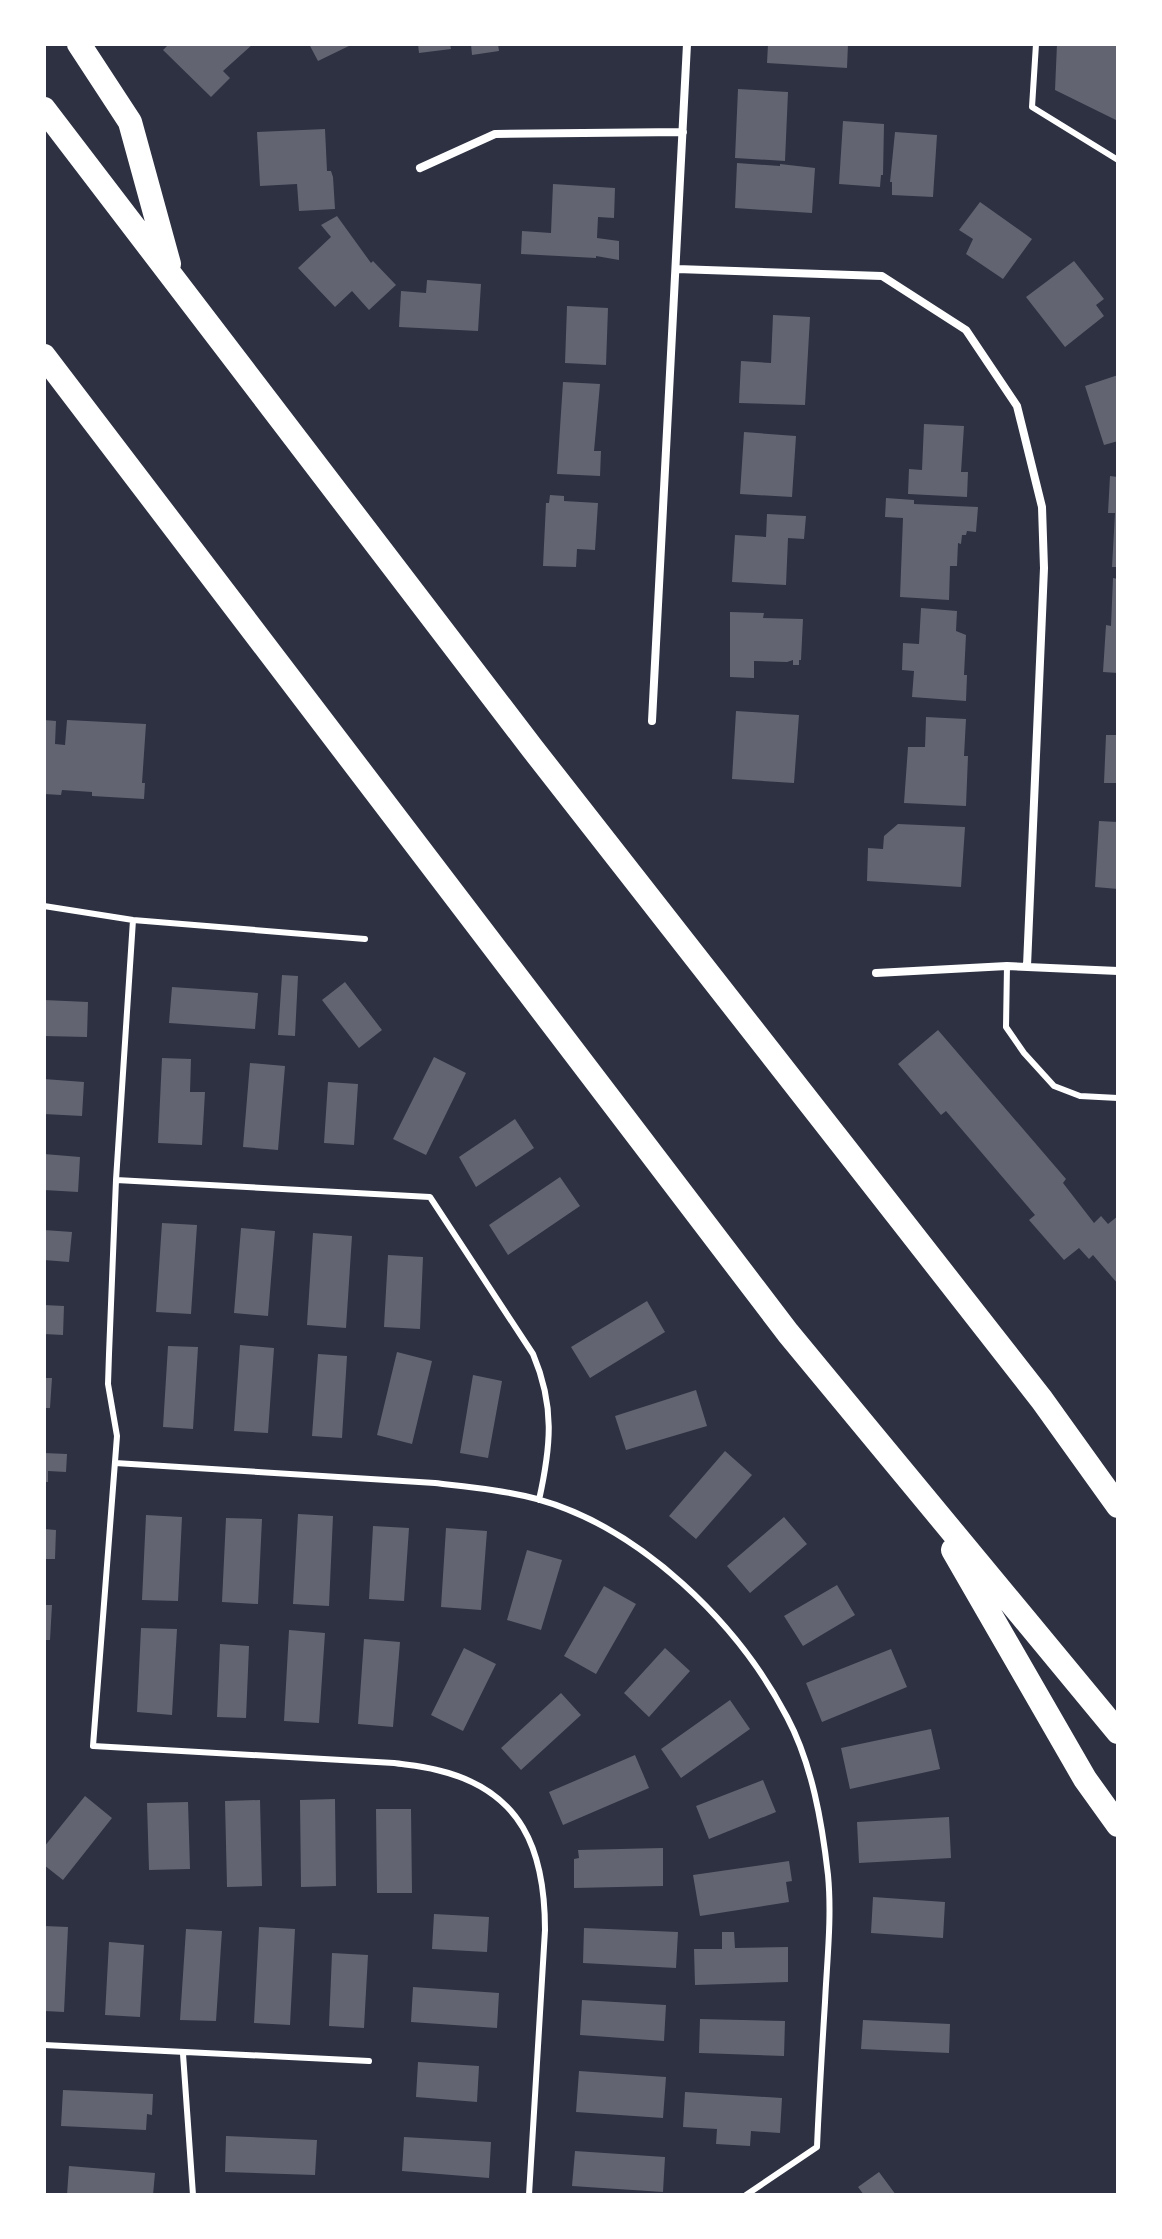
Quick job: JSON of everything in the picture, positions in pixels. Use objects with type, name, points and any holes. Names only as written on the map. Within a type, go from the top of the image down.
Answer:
[{"type":"highway","points":[[79,44],[130,122],[173,278]]},
{"type":"highway","points":[[44,109],[542,760],[1042,1400],[1118,1506]]},
{"type":"highway","points":[[44,358],[788,1333],[1118,1732]]},
{"type":"highway","points":[[1042,1400],[1118,1481]]},
{"type":"highway","points":[[918,1489],[1085,1779],[1118,1825]]},
{"type":"street","points":[[652,721],[687,44]]},
{"type":"street","points":[[420,168],[495,134],[683,132]]},
{"type":"street","points":[[677,269],[882,276],[966,330],[1017,406],[1042,507],[1044,568],[1027,966]]},
{"type":"street","points":[[876,973],[1007,966],[1118,971]]},
{"type":"lane","points":[[1036,44],[1032,107],[1118,160]]},
{"type":"lane","points":[[44,906],[133,920],[365,939]]},
{"type":"lane","points":[[133,920],[116,1180],[108,1384],[117,1436],[93,1746],[394,1763],[438,1770],[475,1784],[507,1806],[522,1824],[536,1853],[545,1890],[529,2195]]},
{"type":"lane","points":[[1007,966],[1006,1027],[1024,1053],[1054,1086],[1080,1096],[1118,1098]]},
{"type":"lane","points":[[116,1180],[430,1197],[533,1354],[544,1378],[550,1428],[548,1459],[539,1500]]},
{"type":"lane","points":[[115,1463],[435,1483],[488,1489],[539,1500],[595,1522],[645,1554],[723,1623],[754,1662],[788,1718],[810,1777],[822,1829],[828,1878],[829,1930],[817,2147],[746,2195]]},
{"type":"lane","points":[[44,2045],[369,2061]]},
{"type":"lane","points":[[183,2054],[193,2195]]},
{"type":"building","points":[[169,44],[253,44],[223,71],[230,78],[211,97],[163,50]]},
{"type":"building","points":[[309,44],[353,44],[318,61]]},
{"type":"building","points":[[418,44],[450,44],[451,49],[419,53]]},
{"type":"building","points":[[471,44],[498,44],[499,51],[472,55]]},
{"type":"building","points":[[768,44],[848,44],[847,68],[767,63]]},
{"type":"building","points":[[1057,44],[1118,44],[1118,121],[1055,90]]},
{"type":"building","points":[[738,89],[788,92],[785,161],[735,158]]},
{"type":"building","points":[[843,121],[884,124],[880,187],[839,184]]},
{"type":"building","points":[[325,129],[327,171],[331,171],[333,177],[335,209],[299,211],[297,184],[260,186],[257,132]]},
{"type":"building","points":[[895,132],[937,135],[933,197],[892,195],[890,182]]},
{"type":"building","points":[[737,163],[815,168],[812,213],[735,208]]},
{"type":"building","points":[[553,184],[615,188],[614,218],[598,217],[597,238],[619,241],[619,260],[596,256],[521,254],[522,231],[551,233]]},
{"type":"building","points":[[980,202],[1032,239],[1003,279],[966,254],[973,239],[959,230]]},
{"type":"building","points":[[337,216],[371,263],[373,261],[396,285],[369,310],[352,291],[335,307],[298,268],[331,237],[321,225]]},
{"type":"building","points":[[1074,261],[1104,299],[1096,305],[1104,316],[1065,347],[1026,297]]},
{"type":"building","points":[[427,280],[481,284],[478,331],[399,327],[401,291],[426,293]]},
{"type":"building","points":[[567,306],[608,308],[606,365],[565,363]]},
{"type":"building","points":[[773,315],[810,317],[805,405],[739,403],[741,361],[771,363]]},
{"type":"building","points":[[1118,375],[1118,441],[1104,445],[1085,386]]},
{"type":"building","points":[[563,382],[600,384],[594,451],[601,451],[600,476],[557,474]]},
{"type":"building","points":[[924,424],[964,426],[961,472],[968,472],[967,497],[908,494],[909,469],[922,470]]},
{"type":"building","points":[[744,432],[796,436],[792,497],[740,494]]},
{"type":"building","points":[[1110,476],[1118,477],[1118,567],[1112,567],[1115,513],[1108,513]]},
{"type":"building","points":[[550,495],[564,496],[564,501],[598,503],[595,550],[577,549],[576,567],[543,566],[546,503],[549,503]]},
{"type":"building","points":[[886,498],[914,500],[914,504],[978,507],[976,532],[967,531],[966,535],[962,535],[961,544],[958,543],[957,566],[950,566],[949,600],[900,597],[903,518],[885,517]]},
{"type":"building","points":[[767,514],[806,516],[804,539],[788,538],[786,585],[732,582],[735,535],[766,537]]},
{"type":"building","points":[[1113,578],[1118,579],[1118,673],[1103,672],[1106,625],[1111,626]]},
{"type":"building","points":[[921,608],[957,611],[956,631],[966,635],[966,701],[912,697],[914,671],[902,670],[903,643],[919,644]]},
{"type":"building","points":[[730,612],[764,613],[763,618],[803,619],[799,665],[793,665],[793,660],[754,661],[754,678],[730,677]]},
{"type":"building","points":[[736,711],[799,715],[794,783],[732,779]]},
{"type":"building","points":[[926,717],[966,719],[966,806],[904,803],[908,747],[925,747]]},
{"type":"building","points":[[44,720],[56,721],[55,744],[65,745],[67,720],[146,724],[142,783],[145,783],[144,799],[92,796],[92,792],[62,790],[61,795],[44,794]]},
{"type":"building","points":[[1106,735],[1118,735],[1118,783],[1104,783]]},
{"type":"building","points":[[1099,821],[1118,822],[1118,889],[1095,887]]},
{"type":"building","points":[[898,824],[965,827],[961,887],[867,881],[868,848],[883,849],[884,836]]},
{"type":"building","points":[[282,975],[298,976],[295,1036],[278,1035]]},
{"type":"building","points":[[345,982],[382,1030],[359,1048],[322,1000]]},
{"type":"building","points":[[172,987],[258,993],[255,1029],[169,1023]]},
{"type":"building","points":[[44,1000],[88,1002],[87,1037],[44,1036]]},
{"type":"building","points":[[938,1030],[1066,1179],[1063,1183],[1094,1223],[1101,1216],[1108,1224],[1118,1216],[1118,1284],[1093,1255],[1089,1259],[1079,1248],[1064,1260],[1029,1220],[1035,1215],[946,1111],[941,1115],[898,1064]]},
{"type":"building","points":[[434,1057],[466,1073],[426,1155],[393,1139]]},
{"type":"building","points":[[162,1058],[191,1059],[190,1092],[205,1092],[202,1145],[158,1143]]},
{"type":"building","points":[[250,1063],[285,1066],[278,1150],[243,1147]]},
{"type":"building","points":[[44,1079],[84,1082],[82,1116],[44,1114]]},
{"type":"building","points":[[328,1082],[358,1084],[354,1145],[324,1143]]},
{"type":"building","points":[[515,1119],[534,1148],[476,1187],[459,1157]]},
{"type":"building","points":[[44,1154],[80,1157],[78,1192],[44,1190]]},
{"type":"building","points":[[560,1177],[580,1206],[508,1255],[489,1225]]},
{"type":"building","points":[[162,1223],[197,1225],[191,1314],[156,1312]]},
{"type":"building","points":[[241,1228],[275,1231],[268,1316],[234,1313]]},
{"type":"building","points":[[44,1230],[72,1232],[69,1262],[44,1260]]},
{"type":"building","points":[[313,1233],[352,1236],[346,1328],[307,1325]]},
{"type":"building","points":[[388,1255],[423,1257],[420,1329],[384,1327]]},
{"type":"building","points":[[647,1301],[665,1332],[590,1378],[571,1347]]},
{"type":"building","points":[[44,1305],[64,1306],[63,1335],[44,1334]]},
{"type":"building","points":[[240,1345],[274,1348],[268,1433],[234,1431]]},
{"type":"building","points":[[168,1346],[198,1347],[193,1429],[163,1427]]},
{"type":"building","points":[[397,1352],[432,1361],[412,1444],[377,1435]]},
{"type":"building","points":[[318,1354],[347,1356],[342,1438],[312,1436]]},
{"type":"building","points":[[473,1375],[502,1381],[488,1458],[460,1453]]},
{"type":"building","points":[[44,1378],[52,1378],[50,1408],[44,1408]]},
{"type":"building","points":[[696,1390],[707,1426],[626,1450],[615,1416]]},
{"type":"building","points":[[725,1451],[752,1475],[696,1539],[669,1516]]},
{"type":"building","points":[[44,1453],[67,1454],[66,1472],[48,1471],[48,1482],[44,1482]]},
{"type":"building","points":[[298,1514],[333,1516],[329,1606],[293,1604]]},
{"type":"building","points":[[146,1515],[182,1517],[178,1601],[142,1600]]},
{"type":"building","points":[[784,1517],[807,1544],[750,1593],[727,1566]]},
{"type":"building","points":[[226,1518],[262,1519],[258,1604],[222,1602]]},
{"type":"building","points":[[373,1526],[409,1528],[404,1601],[369,1599]]},
{"type":"building","points":[[446,1528],[487,1531],[481,1610],[441,1607]]},
{"type":"building","points":[[44,1529],[56,1530],[55,1559],[44,1559]]},
{"type":"building","points":[[527,1550],[562,1560],[541,1630],[507,1620]]},
{"type":"building","points":[[837,1585],[855,1615],[803,1646],[784,1616]]},
{"type":"building","points":[[604,1586],[636,1604],[596,1674],[564,1656]]},
{"type":"building","points":[[44,1605],[52,1605],[50,1640],[44,1640]]},
{"type":"building","points":[[141,1628],[177,1629],[172,1715],[137,1712]]},
{"type":"building","points":[[289,1630],[325,1633],[319,1723],[284,1721]]},
{"type":"building","points":[[364,1639],[400,1642],[393,1727],[358,1724]]},
{"type":"building","points":[[220,1644],[249,1646],[246,1718],[217,1717]]},
{"type":"building","points":[[464,1648],[496,1664],[463,1731],[431,1715]]},
{"type":"building","points":[[665,1648],[690,1671],[649,1717],[624,1693]]},
{"type":"building","points":[[891,1649],[907,1687],[822,1722],[806,1683]]},
{"type":"building","points":[[561,1693],[581,1715],[521,1770],[501,1748]]},
{"type":"building","points":[[730,1700],[750,1729],[681,1778],[661,1749]]},
{"type":"building","points":[[931,1729],[940,1769],[850,1789],[841,1748]]},
{"type":"building","points":[[635,1755],[649,1788],[563,1825],[549,1792]]},
{"type":"building","points":[[763,1780],[776,1812],[709,1839],[696,1806]]},
{"type":"building","points":[[85,1796],[112,1818],[63,1880],[44,1865],[44,1847]]},
{"type":"building","points":[[335,1799],[336,1886],[301,1887],[300,1800]]},
{"type":"building","points":[[260,1800],[262,1886],[227,1887],[225,1801]]},
{"type":"building","points":[[188,1802],[190,1869],[149,1870],[147,1803]]},
{"type":"building","points":[[376,1809],[411,1809],[412,1893],[377,1893]]},
{"type":"building","points":[[949,1817],[951,1858],[859,1863],[857,1822]]},
{"type":"building","points":[[663,1848],[663,1886],[574,1888],[574,1859],[579,1858],[578,1850]]},
{"type":"building","points":[[789,1861],[792,1881],[786,1882],[789,1902],[700,1916],[693,1875]]},
{"type":"building","points":[[873,1897],[945,1902],[943,1938],[871,1933]]},
{"type":"building","points":[[434,1914],[489,1917],[487,1952],[432,1949]]},
{"type":"building","points":[[44,1926],[68,1927],[64,2012],[44,2011]]},
{"type":"building","points":[[259,1927],[295,1929],[290,2025],[254,2023]]},
{"type":"building","points":[[584,1928],[678,1932],[676,1968],[583,1963]]},
{"type":"building","points":[[186,1929],[222,1931],[216,2021],[180,2020]]},
{"type":"building","points":[[722,1932],[734,1932],[735,1948],[788,1947],[788,1982],[695,1985],[694,1949],[722,1949]]},
{"type":"building","points":[[109,1942],[144,1945],[140,2017],[105,2015]]},
{"type":"building","points":[[332,1953],[368,1955],[364,2028],[329,2026]]},
{"type":"building","points":[[413,1987],[499,1993],[497,2028],[411,2022]]},
{"type":"building","points":[[582,2000],[666,2005],[664,2041],[580,2035]]},
{"type":"building","points":[[700,2019],[785,2021],[784,2056],[699,2053]]},
{"type":"building","points":[[863,2020],[950,2024],[949,2053],[861,2049]]},
{"type":"building","points":[[418,2062],[479,2066],[477,2102],[416,2097]]},
{"type":"building","points":[[579,2071],[666,2077],[663,2118],[576,2112]]},
{"type":"building","points":[[63,2090],[153,2094],[152,2115],[147,2114],[146,2130],[61,2126]]},
{"type":"building","points":[[685,2092],[782,2098],[780,2133],[751,2131],[750,2146],[716,2144],[717,2129],[683,2127]]},
{"type":"building","points":[[226,2136],[317,2140],[315,2175],[225,2172]]},
{"type":"building","points":[[404,2137],[491,2142],[489,2178],[402,2171]]},
{"type":"building","points":[[575,2151],[665,2157],[663,2192],[572,2186]]},
{"type":"building","points":[[69,2166],[155,2173],[153,2195],[67,2195]]},
{"type":"building","points":[[879,2172],[896,2195],[864,2195],[858,2187]]}]
